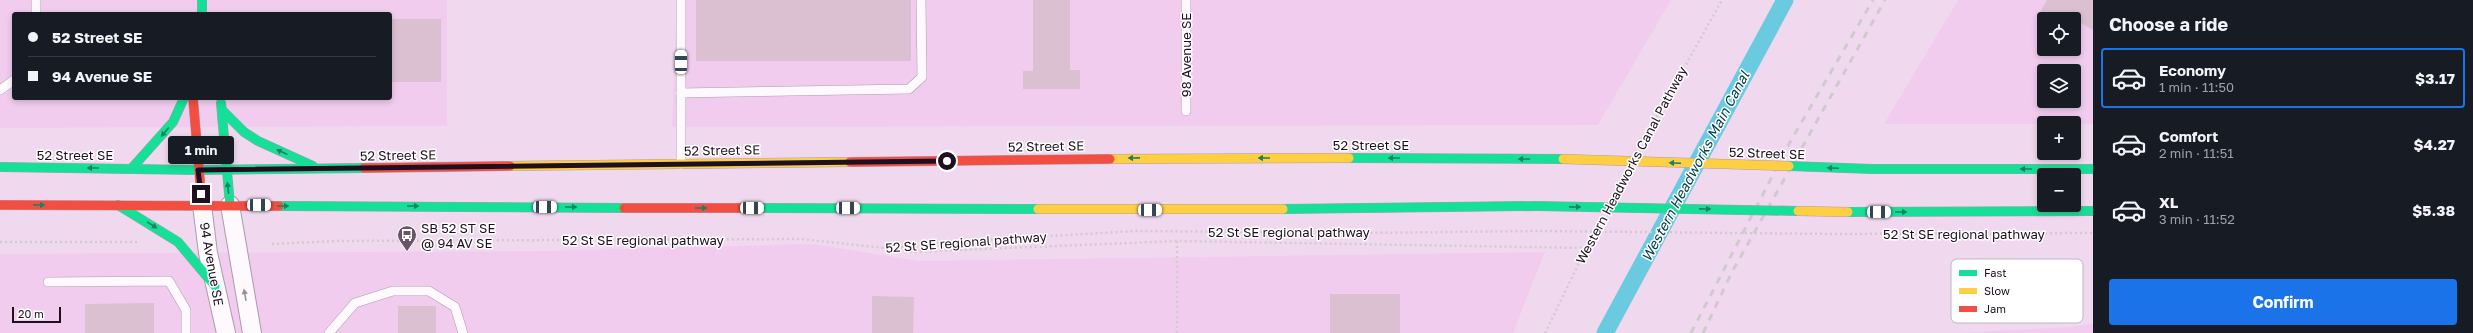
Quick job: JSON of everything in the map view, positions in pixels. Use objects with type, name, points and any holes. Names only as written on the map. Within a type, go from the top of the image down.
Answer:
[{"type":"main road","points":[[202,0],[202,12]]},
{"type":"main road","points":[[132,168],[172,122],[183,100]]},
{"type":"main road","name":"94 Avenue SE","points":[[193,100],[202,205]]},
{"type":"main road","name":"94 Avenue SE","points":[[221,100],[230,205]]},
{"type":"main road","points":[[222,110],[244,132],[258,141],[317,169]]},
{"type":"main road","name":"52 Street SE","points":[[0,167],[226,170],[1182,158],[1563,159],[1872,169],[2093,169]]},
{"type":"main road","points":[[0,205],[1174,210],[1536,206],[1848,212],[2093,211]]},
{"type":"main road","points":[[118,205],[178,242],[215,286]]},
{"type":"street","name":"94 Avenue SE","points":[[202,205],[215,286],[226,333]]},
{"type":"street","name":"94 Avenue SE","points":[[230,205],[252,333]]},
{"type":"lane","points":[[36,0],[36,12]]},
{"type":"lane","points":[[681,0],[681,164]]},
{"type":"lane","points":[[681,93],[909,89],[922,77],[922,0]]},
{"type":"lane","name":"98 Avenue SE","points":[[1186,0],[1186,110]]},
{"type":"lane","points":[[0,90],[12,81]]},
{"type":"lane","points":[[48,282],[169,281],[186,310],[186,333]]},
{"type":"lane","points":[[328,333],[355,303],[393,291],[428,291],[455,307],[463,333]]},
{"type":"path","name":"Western Headworks Canal Pathway","points":[[1641,145],[1722,0]]},
{"type":"path","name":"Western Headworks Canal Pathway","points":[[1616,190],[1623,178]]},
{"type":"path","name":"Western Headworks Canal Pathway","points":[[1545,333],[1599,222]]},
{"type":"path","name":"52 St SE regional pathway","points":[[272,244],[280,242],[336,241],[801,239],[894,249],[914,244],[1135,231],[1359,233],[1540,231],[1835,234],[2093,234]]},
{"type":"path","points":[[894,249],[912,252],[1177,241],[1586,248]]},
{"type":"path","points":[[1177,241],[1177,333]]},
{"type":"path","points":[[0,242],[146,243]]},
{"type":"shaded area","points":[[0,0],[447,0],[447,126],[0,128]]},
{"type":"shaded area","points":[[677,0],[1671,0],[1598,125],[672,127]]},
{"type":"shaded area","points":[[1958,0],[2093,0],[2093,124],[2081,124],[2081,116],[2037,116],[2037,124],[1884,124]]},
{"type":"shaded area","points":[[814,244],[919,261],[1545,252],[1513,333],[0,333],[0,254],[546,251]]},
{"type":"shaded area","points":[[2093,324],[2093,333],[1959,333],[2068,327]]},
{"type":"building","points":[[696,0],[911,0],[911,61],[696,61]]},
{"type":"building","points":[[1033,0],[1070,0],[1070,70],[1080,70],[1080,89],[1023,89],[1023,71],[1033,71]]},
{"type":"building","points":[[2047,0],[2093,0],[2093,30],[2081,23],[2081,12],[2040,12]]},
{"type":"building","points":[[392,19],[441,19],[441,82],[392,82]]},
{"type":"building","points":[[1330,294],[1400,294],[1400,333],[1330,333]]},
{"type":"building","points":[[872,296],[914,297],[913,333],[872,333]]},
{"type":"building","points":[[154,303],[154,333],[85,333],[85,304]]},
{"type":"building","points":[[398,306],[436,306],[436,333],[398,333]]},
{"type":"waterway","name":"Western Headworks Main Canal","points":[[1605,333],[1785,0]]},
{"type":"railway","points":[[1691,333],[1790,142],[1873,0]]},
{"type":"railway","points":[[1703,333],[1732,272],[1885,0]]},
{"type":"traffic: fast","points":[[202,0],[202,12]]},
{"type":"traffic: fast","points":[[132,168],[173,122],[183,100]]},
{"type":"traffic: fast","points":[[221,103],[230,205]]},
{"type":"traffic: fast","points":[[222,110],[244,132],[258,141],[313,166]]},
{"type":"traffic: fast","points":[[1349,158],[1563,159]]},
{"type":"traffic: fast","points":[[1789,166],[1872,169]]},
{"type":"traffic: fast","points":[[0,167],[198,170],[364,168]]},
{"type":"traffic: fast","points":[[1872,169],[2093,169]]},
{"type":"traffic: fast","points":[[118,205],[178,242],[215,286]]},
{"type":"traffic: fast","points":[[279,206],[624,208]]},
{"type":"traffic: fast","points":[[1283,209],[1536,206]]},
{"type":"traffic: fast","points":[[1536,206],[1798,211]]},
{"type":"traffic: fast","points":[[745,208],[1038,209]]},
{"type":"traffic: fast","points":[[1848,212],[2093,211]]},
{"type":"traffic: slow","points":[[1110,159],[1349,158]]},
{"type":"traffic: slow","points":[[1563,159],[1789,166]]},
{"type":"traffic: slow","points":[[510,166],[850,162]]},
{"type":"traffic: slow","points":[[1038,209],[1283,209]]},
{"type":"traffic: slow","points":[[1798,211],[1848,212]]},
{"type":"traffic: jam","points":[[193,100],[202,205]]},
{"type":"traffic: jam","points":[[850,162],[1110,159]]},
{"type":"traffic: jam","points":[[364,168],[510,166]]},
{"type":"traffic: jam","points":[[0,205],[279,206]]},
{"type":"traffic: jam","points":[[624,208],[745,208]]},
{"type":"place","name":"SB 52 ST SE @ 94 AV SE","points":[[407,252]]},
{"type":"route","points":[[201,194],[198,170],[947,161]]}]
